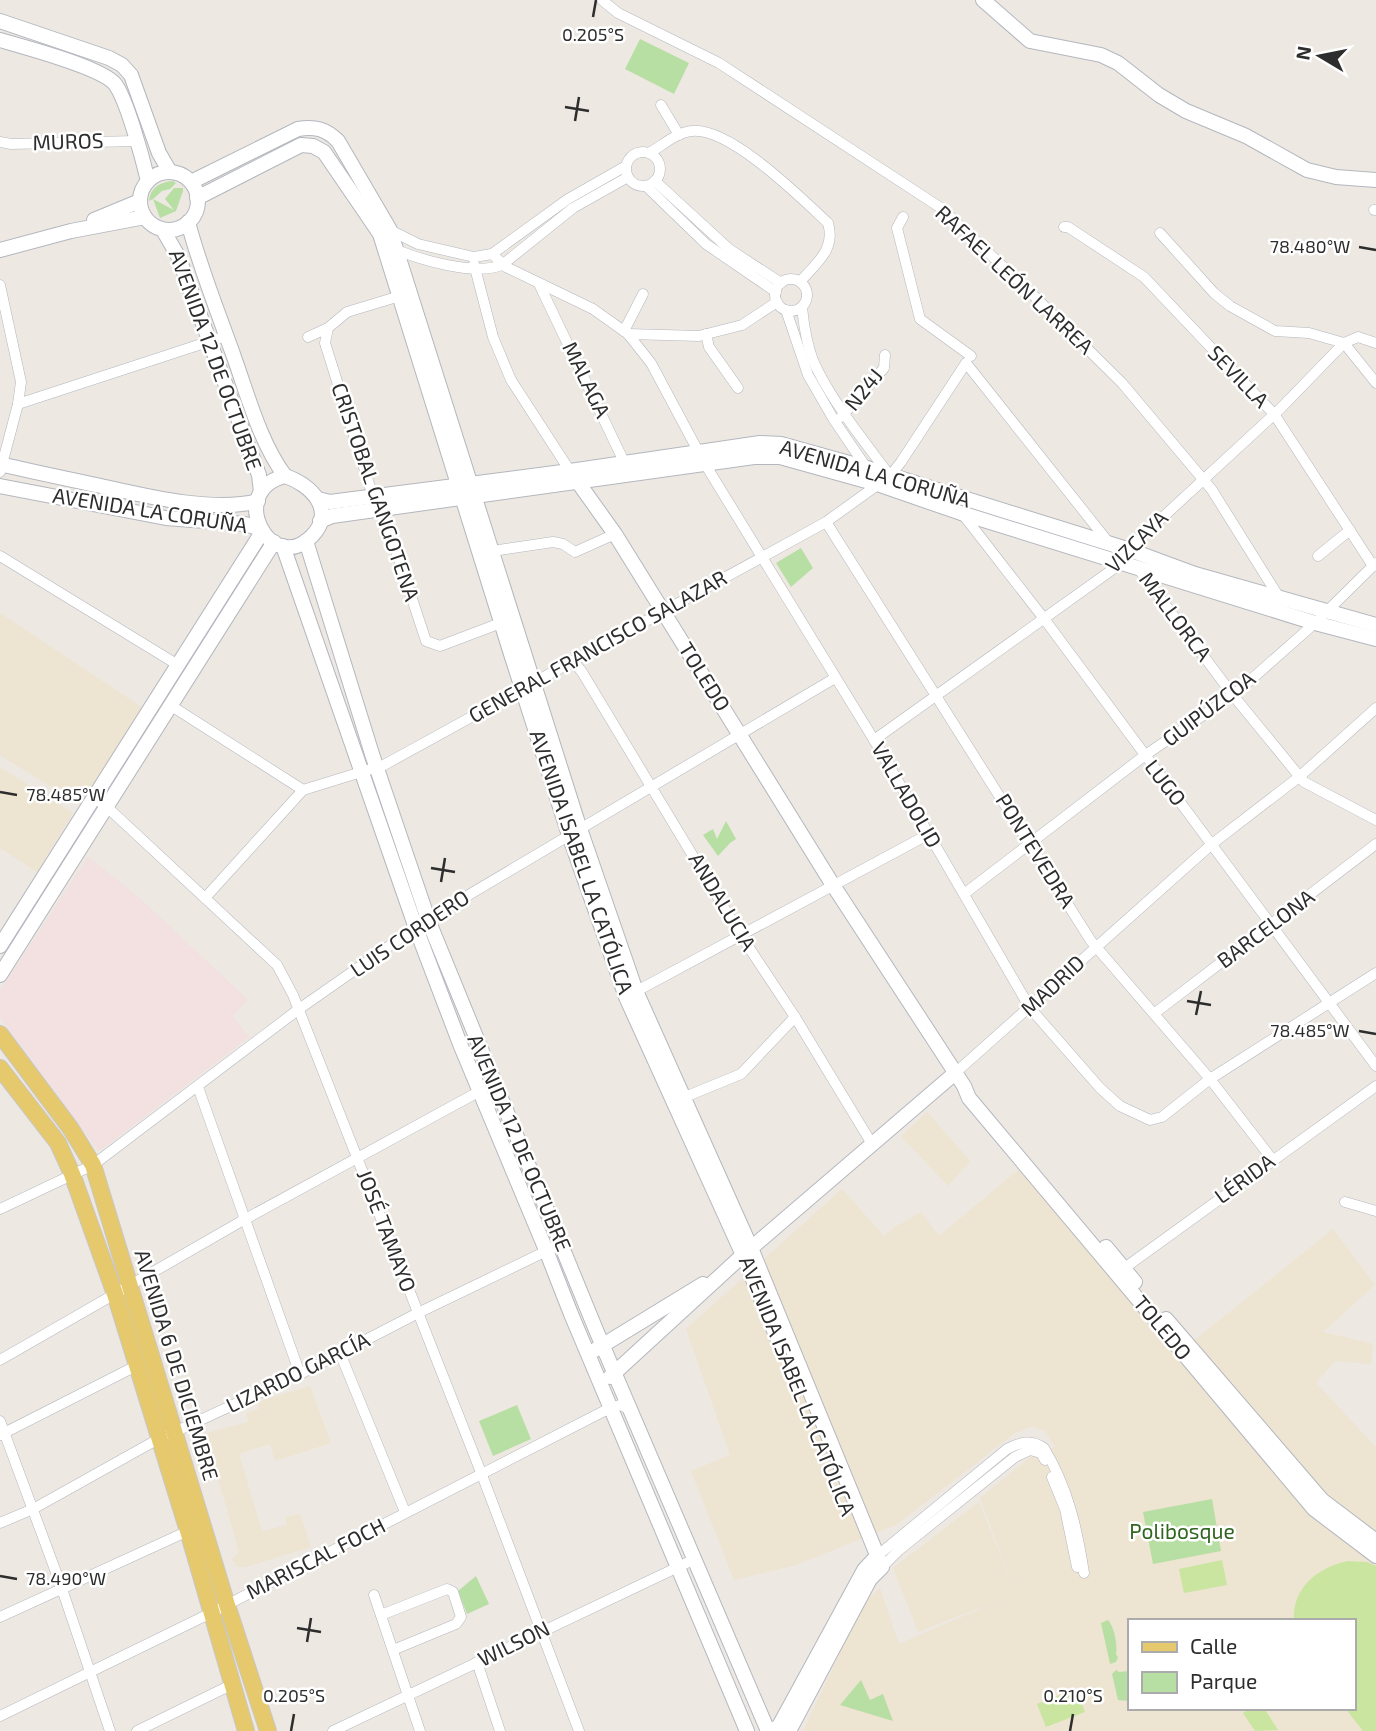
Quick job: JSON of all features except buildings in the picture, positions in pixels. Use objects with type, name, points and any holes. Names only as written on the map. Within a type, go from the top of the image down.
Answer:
[{"type":"main road","points":[[983,0],[1030,41],[1101,55],[1118,63],[1159,95],[1186,111],[1247,135],[1307,170],[1336,177],[1376,180]]},
{"type":"main road","points":[[0,21],[109,58],[121,65],[131,75],[159,153],[170,172]]},
{"type":"main road","points":[[0,40],[85,68],[110,80],[120,82],[131,75]]},
{"type":"main road","points":[[110,80],[124,102],[148,181]]},
{"type":"main road","points":[[124,102],[124,96],[128,92],[138,96]]},
{"type":"main road","points":[[191,182],[298,129],[309,127],[325,130],[338,141],[390,230],[390,247]]},
{"type":"main road","name":"AVENIDA ISABEL LA CATÓLICA","points":[[197,198],[301,145],[313,146],[328,156],[390,247],[575,832],[631,994],[747,1252],[875,1565]]},
{"type":"main road","points":[[170,172],[191,182],[197,198],[194,215],[188,222],[174,230],[163,230],[145,217],[140,201],[148,181],[170,172]]},
{"type":"main road","points":[[71,230],[140,201]]},
{"type":"main road","points":[[0,250],[71,230],[145,217]]},
{"type":"main road","name":"AVENIDA 12 DE OCTUBRE","points":[[188,222],[226,337],[272,459],[285,476]]},
{"type":"main road","name":"AVENIDA 12 DE OCTUBRE","points":[[163,230],[178,256],[211,342],[259,475],[260,497]]},
{"type":"main road","name":"AVENIDA ISABEL LA CATÓLICA","points":[[390,247],[400,296],[466,491],[492,551],[507,620]]},
{"type":"main road","name":"AVENIDA LA CORUÑA","points":[[318,499],[330,502],[373,496],[466,491],[701,458],[760,443],[781,444],[867,468],[883,480]]},
{"type":"main road","name":"AVENIDA LA CORUÑA","points":[[701,458],[780,457],[883,480],[1130,559],[1315,623],[1376,639]]},
{"type":"main road","name":"AVENIDA LA CORUÑA","points":[[1,467],[176,500],[236,504],[260,497]]},
{"type":"main road","points":[[285,476],[307,486],[318,499],[320,506],[317,531],[306,541],[292,546],[279,544],[260,530],[256,510],[260,497],[270,482],[285,476]]},
{"type":"main road","name":"TOLEDO","points":[[574,477],[615,534],[834,886],[959,1080],[974,1091],[1314,1509],[1376,1556]]},
{"type":"main road","points":[[82,503],[86,483]]},
{"type":"main road","name":"AVENIDA LA CORUÑA","points":[[0,486],[166,518],[245,524],[260,530]]},
{"type":"main road","name":"AVENIDA LA CORUÑA","points":[[320,521],[332,516],[381,510],[466,491]]},
{"type":"main road","name":"AVENIDA LA CORUÑA","points":[[963,506],[1109,544],[1130,559],[1176,568],[1376,625]]},
{"type":"main road","points":[[0,946],[260,530]]},
{"type":"main road","name":"AVENIDA 12 DE OCTUBRE","points":[[306,541],[422,923],[480,1091],[587,1354],[747,1731]]},
{"type":"main road","points":[[0,975],[170,705],[279,544]]},
{"type":"main road","name":"AVENIDA 12 DE OCTUBRE","points":[[279,544],[361,772],[422,923],[770,1731]]},
{"type":"main road","name":"AVENIDA 6 DE DICIEMBRE","points":[[0,1034],[65,1120],[93,1164],[226,1605],[268,1731]]},
{"type":"main road","name":"AVENIDA 6 DE DICIEMBRE","points":[[0,1068],[58,1143],[72,1174],[115,1294],[246,1731]]},
{"type":"main road","name":"MADRID","points":[[600,1383],[615,1373],[747,1252],[872,1144],[959,1080]]},
{"type":"main road","name":"MADRID","points":[[587,1354],[732,1266]]},
{"type":"main road","name":"TOLEDO","points":[[1120,1271],[1322,1500],[1376,1541]]},
{"type":"main road","points":[[770,1731],[779,1726],[875,1565]]},
{"type":"main road","points":[[789,1731],[875,1565]]},
{"type":"street","name":"RAFAEL LEÓN LARREA","points":[[602,0],[618,13],[719,63],[941,208],[1122,383],[1203,478],[1280,599]]},
{"type":"street","points":[[661,105],[679,135]]},
{"type":"street","points":[[390,247],[474,270],[492,270],[502,265],[573,208],[627,172],[635,154],[649,153],[679,135],[699,131],[727,142],[772,171],[828,223],[831,240],[829,247],[800,282]]},
{"type":"street","name":"MUROS","points":[[0,142],[136,141]]},
{"type":"street","points":[[627,172],[636,184],[651,183],[659,176],[660,165],[649,153]]},
{"type":"street","points":[[390,230],[418,244],[474,257],[492,254],[568,199],[627,172]]},
{"type":"street","points":[[651,183],[706,244],[778,293],[808,375],[834,420],[867,468]]},
{"type":"street","points":[[903,217],[897,228],[920,319],[969,360],[1109,544]]},
{"type":"street","name":"SEVILLA","points":[[1064,227],[1068,227],[1144,277],[1274,414],[1374,564]]},
{"type":"street","points":[[1160,233],[1213,293],[1269,329],[1309,333],[1344,343],[1376,383]]},
{"type":"street","points":[[415,256],[418,244]]},
{"type":"street","name":"VALLADOLID","points":[[492,254],[502,265],[540,286],[593,309],[626,333],[651,363],[701,458],[874,740],[1030,1008],[1100,1088],[1120,1106],[1150,1120],[1162,1117],[1210,1079],[1376,973]]},
{"type":"street","name":"TOLEDO","points":[[474,257],[474,270],[492,337],[511,380],[574,477]]},
{"type":"street","points":[[643,294],[626,333],[706,334],[742,325],[790,279],[800,282],[807,294],[802,307],[804,323],[817,368],[883,480]]},
{"type":"street","points":[[0,285],[21,382],[18,404],[1,467]]},
{"type":"street","name":"MALAGA","points":[[540,286],[627,469]]},
{"type":"street","points":[[308,337],[328,328],[347,312],[400,296]]},
{"type":"street","points":[[786,310],[802,307]]},
{"type":"street","name":"CRISTOBAL GANGOTENA","points":[[328,328],[325,344],[373,496],[381,510],[426,641],[430,645],[440,646],[507,620]]},
{"type":"street","points":[[706,334],[709,347],[738,388]]},
{"type":"street","points":[[18,404],[226,337]]},
{"type":"street","points":[[1344,343],[1359,337],[1376,343]]},
{"type":"street","name":"VIZCAYA","points":[[874,740],[1130,559],[1203,478],[1274,414],[1344,343]]},
{"type":"street","name":"N24J","points":[[834,420],[845,414],[884,368],[885,355]]},
{"type":"street","name":"GENERAL FRANCISCO SALAZAR","points":[[303,790],[376,768],[825,522],[883,480],[901,462],[969,360]]},
{"type":"street","name":"LUGO","points":[[963,506],[1144,756],[1376,1066]]},
{"type":"street","name":"PONTEVEDRA","points":[[825,522],[1096,947],[1210,1079],[1272,1160]]},
{"type":"street","points":[[1318,556],[1349,530]]},
{"type":"street","points":[[492,551],[553,542],[564,544],[575,552],[615,534]]},
{"type":"street","points":[[0,556],[178,665]]},
{"type":"street","name":"MALLORCA","points":[[1130,559],[1299,777],[1376,820]]},
{"type":"street","name":"GUIPÚZCOA","points":[[964,894],[1144,756],[1233,694],[1315,623],[1374,564]]},
{"type":"street","name":"ANDALUCIA","points":[[573,660],[872,1144]]},
{"type":"street","name":"LUIS CORDERO","points":[[0,1209],[93,1164],[299,1009],[422,923],[835,678]]},
{"type":"street","points":[[170,705],[303,790],[205,898]]},
{"type":"street","name":"MADRID","points":[[959,1080],[1030,1008],[1096,947],[1212,844],[1299,777],[1376,708]]},
{"type":"street","name":"JOSÉ TAMAYO","points":[[93,797],[107,807],[276,965],[299,1009],[482,1475],[579,1731]]},
{"type":"street","points":[[631,994],[929,834]]},
{"type":"street","name":"BARCELONA","points":[[1155,1013],[1376,844]]},
{"type":"street","points":[[678,1100],[741,1074],[795,1017]]},
{"type":"street","name":"LÉRIDA","points":[[1120,1271],[1376,1086]]},
{"type":"street","points":[[198,1087],[300,1374]]},
{"type":"street","points":[[0,1360],[246,1219],[480,1091]]},
{"type":"street","points":[[1345,1202],[1376,1211]]},
{"type":"street","name":"LIZARDO GARCÍA","points":[[0,1523],[33,1509],[159,1439],[300,1374],[561,1244]]},
{"type":"street","points":[[340,1353],[404,1512]]},
{"type":"street","points":[[2,1434],[136,1366]]},
{"type":"street","points":[[610,1408],[620,1405],[631,1410]]},
{"type":"street","name":"MARISCAL FOCH","points":[[0,1716],[211,1613],[610,1408]]},
{"type":"street","points":[[0,1421],[2,1434],[62,1588],[110,1731]]},
{"type":"street","points":[[875,1565],[899,1550],[1029,1446],[1041,1453],[1052,1476],[1065,1509],[1081,1569]]},
{"type":"street","points":[[0,1617],[188,1531]]},
{"type":"street","name":"WILSON","points":[[333,1731],[695,1559]]},
{"type":"street","points":[[381,1615],[447,1589],[453,1592],[461,1616],[456,1624],[393,1650]]},
{"type":"street","points":[[374,1595],[421,1731]]},
{"type":"street","points":[[477,1662],[500,1731]]},
{"type":"street","points":[[137,1731],[231,1685]]},
{"type":"shaded area","points":[[0,613],[143,708],[80,805],[0,755]]},
{"type":"shaded area","points":[[0,767],[73,813],[37,872],[0,848]]},
{"type":"shaded area","points":[[88,857],[135,894],[248,1000],[232,1016],[249,1037],[99,1151],[0,1017],[0,991]]},
{"type":"shaded area","points":[[927,1112],[970,1161],[948,1186],[901,1136]]},
{"type":"shaded area","points":[[1024,1165],[1376,1562],[1376,1731],[803,1731],[864,1602],[880,1588],[899,1644],[1005,1598],[918,1632],[893,1568],[979,1502],[1016,1594],[980,1498],[1029,1458],[1055,1447],[1045,1431],[1033,1426],[1015,1433],[896,1525],[796,1565],[734,1580],[691,1471],[730,1455],[686,1329],[842,1189],[884,1236],[921,1212],[939,1236]]},
{"type":"shaded area","points":[[1333,1229],[1375,1285],[1323,1332],[1373,1344],[1371,1364],[1335,1361],[1316,1383],[1376,1447],[1376,1535],[1326,1499],[1192,1342]]},
{"type":"shaded area","points":[[310,1386],[331,1443],[275,1461],[270,1444],[239,1454],[262,1531],[287,1525],[285,1517],[300,1514],[311,1547],[246,1567],[237,1567],[232,1559],[239,1552],[209,1452],[200,1451],[197,1443],[205,1438],[203,1434],[248,1422],[246,1413],[259,1409],[257,1402]]},
{"type":"green space","points":[[640,39],[689,63],[674,94],[625,69]]},
{"type":"green space","points":[[173,181],[176,183],[170,189],[162,191],[149,201],[156,186]]},
{"type":"green space","points":[[174,188],[183,188],[176,211],[160,218],[153,199],[174,210],[165,199]]},
{"type":"green space","points":[[801,548],[813,568],[791,587],[776,563]]},
{"type":"green space","points":[[726,821],[736,839],[718,856],[703,835],[713,829],[717,839]]},
{"type":"green space","points":[[517,1405],[531,1439],[493,1456],[479,1421]]},
{"type":"green space","name":"Polibosque","points":[[1212,1499],[1221,1551],[1153,1564],[1143,1512]]},
{"type":"green space","points":[[1222,1560],[1227,1585],[1184,1593],[1179,1569]]},
{"type":"green space","points":[[1347,1561],[1367,1562],[1376,1566],[1376,1731],[1363,1731],[1347,1710],[1355,1710],[1355,1619],[1294,1619],[1297,1598],[1302,1589],[1317,1574]]},
{"type":"green space","points":[[476,1576],[489,1604],[467,1614],[458,1591]]},
{"type":"green space","points":[[1108,1620],[1114,1631],[1118,1657],[1116,1662],[1110,1664],[1101,1623]]},
{"type":"green space","points":[[1116,1670],[1128,1671],[1128,1701],[1118,1700],[1112,1674]]},
{"type":"green space","points":[[861,1680],[870,1700],[883,1694],[893,1721],[840,1705]]},
{"type":"green space","points":[[1076,1689],[1085,1712],[1046,1727],[1037,1704]]},
{"type":"green space","points":[[1247,1710],[1265,1710],[1278,1730],[1255,1731],[1243,1713]]}]
